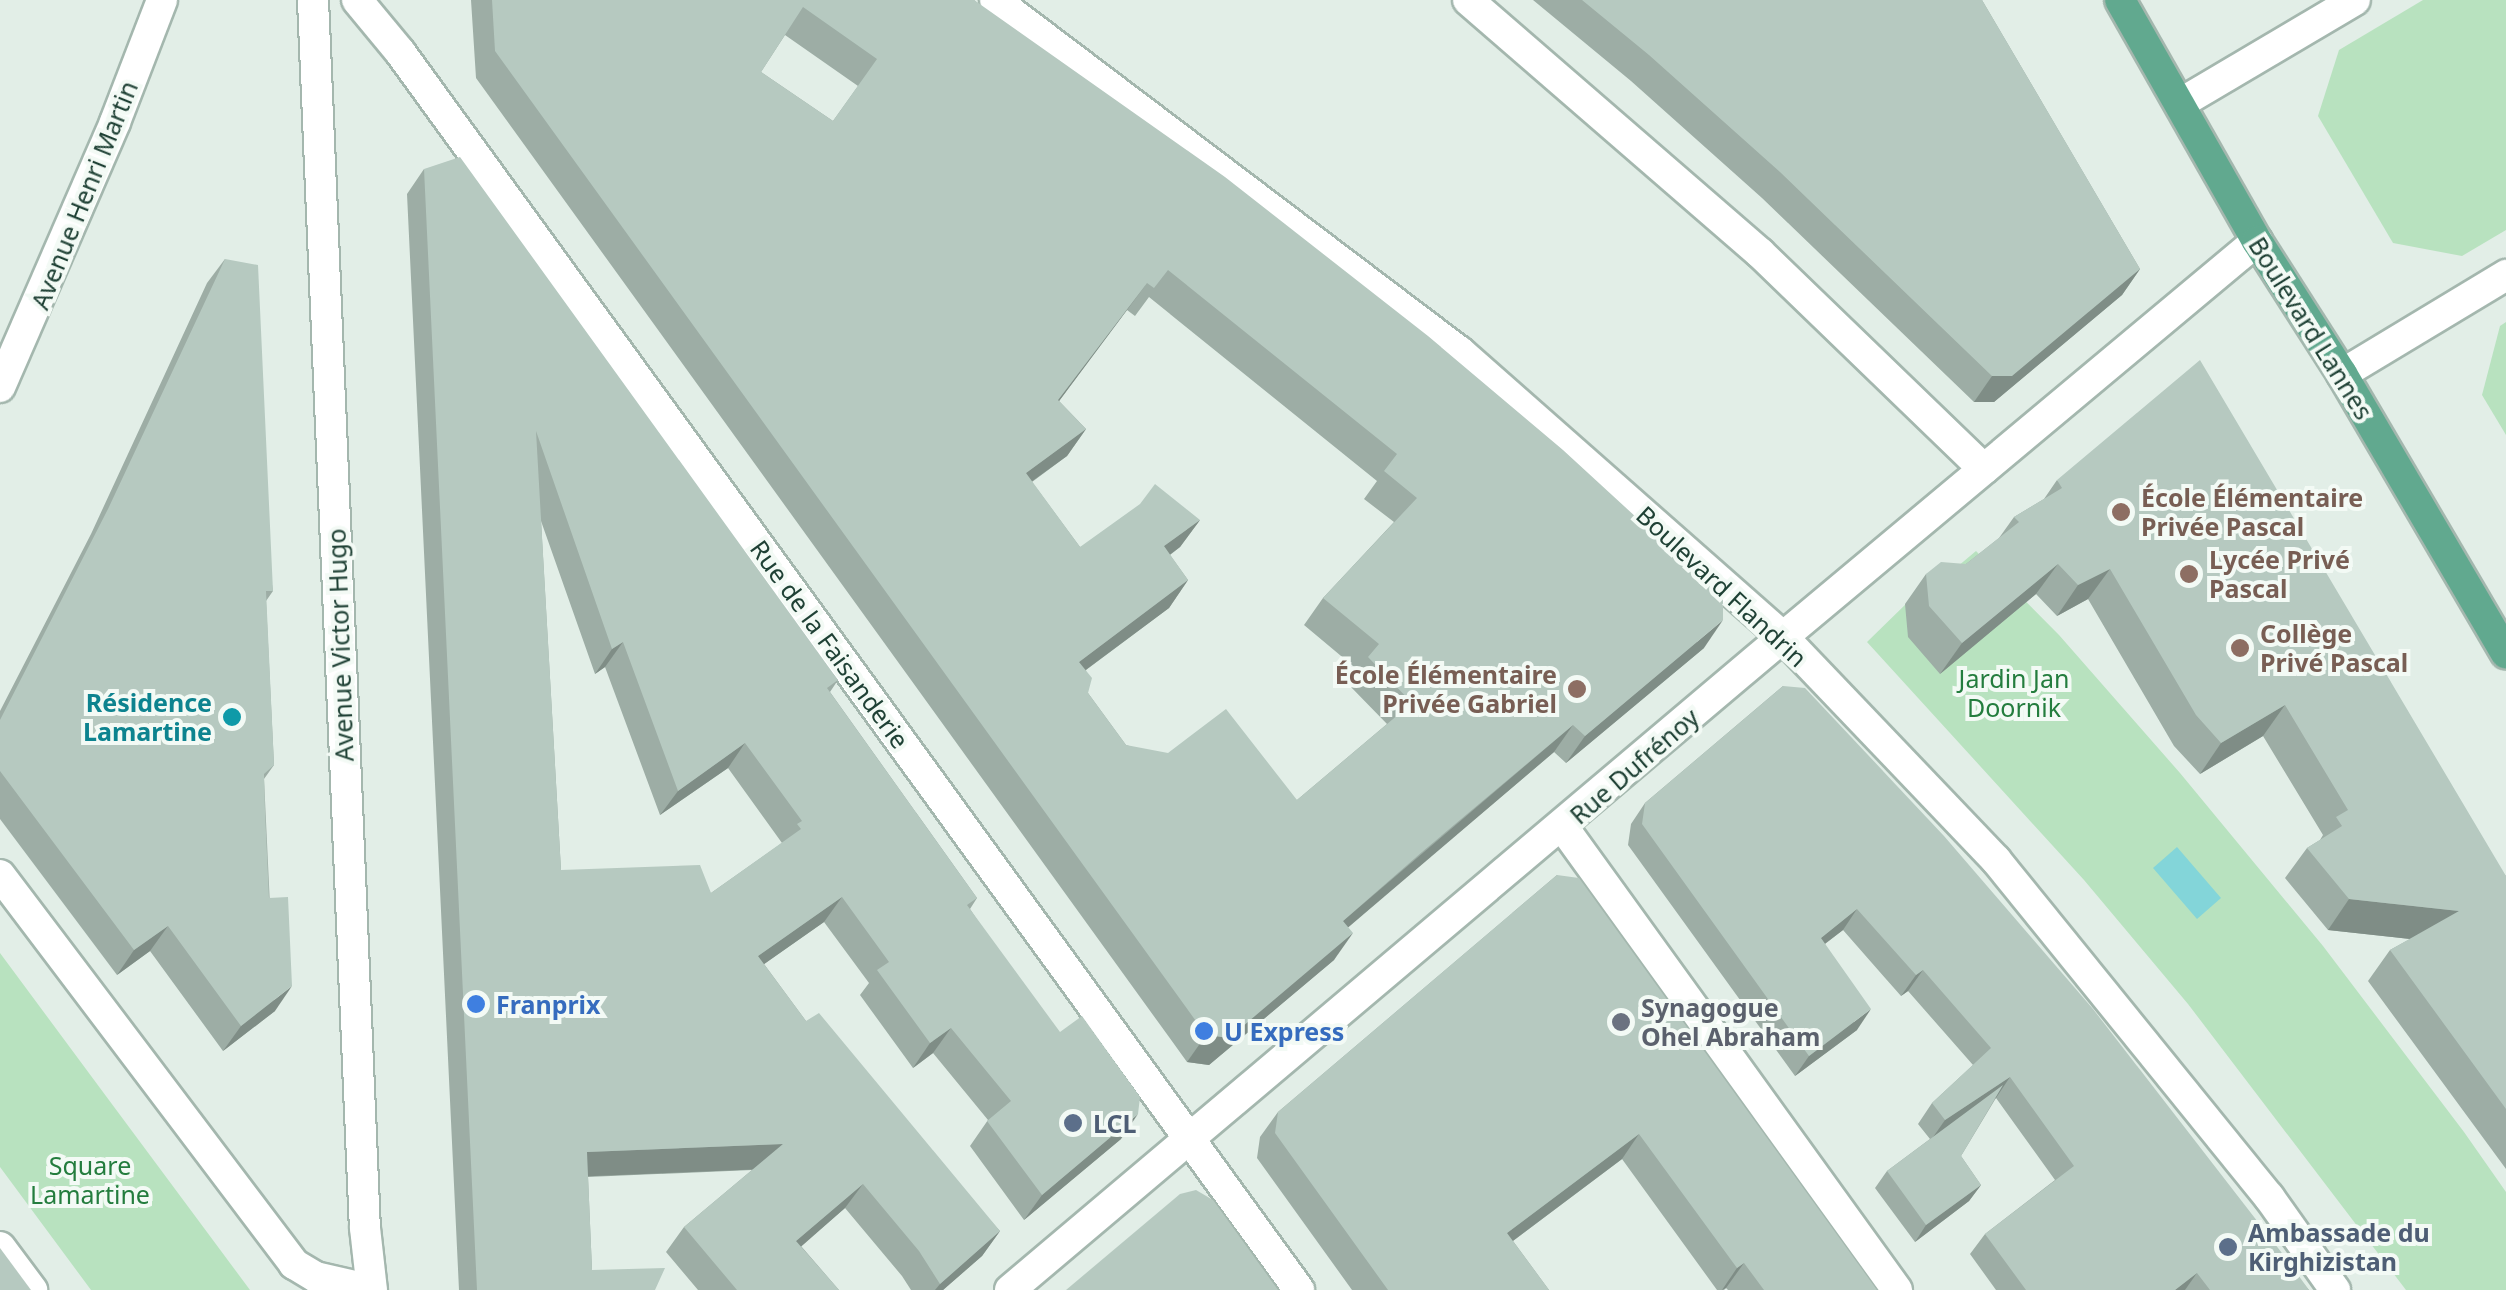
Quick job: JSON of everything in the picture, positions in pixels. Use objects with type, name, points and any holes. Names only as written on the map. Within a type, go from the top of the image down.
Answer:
[{"type":"main road","name":"Boulevard Lannes","points":[[2120,0],[2257,241],[2342,374],[2506,653]]},
{"type":"street","name":"Avenue Henri Martin","points":[[0,388],[108,138],[162,0]]},
{"type":"street","name":"Avenue Victor Hugo","points":[[313,0],[364,1208],[372,1290]]},
{"type":"street","name":"Rue de la Faisanderie","points":[[357,0],[412,68],[1299,1290]]},
{"type":"street","name":"Boulevard Flandrin","points":[[994,0],[1460,352],[1782,637],[1996,860],[2269,1197],[2335,1290]]},
{"type":"street","points":[[1468,0],[1760,253],[1984,469]]},
{"type":"street","points":[[2181,103],[2355,0]]},
{"type":"street","name":"Rue Dufrénoy","points":[[1010,1290],[2257,241]]},
{"type":"street","points":[[2342,374],[2506,275]]},
{"type":"street","points":[[1563,827],[1897,1290]]},
{"type":"street","points":[[0,875],[294,1264],[316,1277],[372,1290]]},
{"type":"street","points":[[0,1247],[32,1290]]},
{"type":"green space","points":[[2423,0],[2506,0],[2506,230],[2462,256],[2393,243],[2318,116],[2339,50]]},
{"type":"green space","points":[[2506,322],[2506,435],[2482,395],[2500,326]]},
{"type":"green space","name":"Jardin Jan Doornik","points":[[1976,551],[2059,635],[2180,773],[2323,946],[2464,1132],[2506,1192],[2506,1290],[2406,1290],[2188,1004],[2084,880],[1867,642],[1909,601],[1926,593]]},
{"type":"green space","name":"Square Lamartine","points":[[0,953],[250,1290],[91,1290],[0,1167]]},
{"type":"water","points":[[2177,847],[2221,898],[2197,919],[2153,868]]},
{"type":"building","points":[[492,0],[974,0],[1225,177],[1428,336],[1563,450],[1723,597],[1723,620],[1585,736],[1573,725],[1422,852],[1343,921],[1353,933],[1229,1038],[1206,1035],[495,51]],"holes":[[[803,7],[877,59],[833,121],[761,72]],[[1168,270],[1397,454],[1384,471],[1417,498],[1323,598],[1379,644],[1368,657],[1412,703],[1297,800],[1226,709],[1168,753],[1126,745],[1088,693],[1092,678],[1079,662],[1188,580],[1164,546],[1200,520],[1155,484],[1140,504],[1080,547],[1026,473],[1086,429],[1058,400],[1147,283],[1154,288]]]},
{"type":"building","points":[[1582,0],[1982,0],[2140,269],[2012,376],[1992,376],[1780,172]]},
{"type":"building","points":[[460,157],[838,680],[827,688],[977,898],[967,905],[1060,1032],[1082,1016],[1140,1097],[1138,1114],[1042,1195],[987,1121],[1011,1101],[951,1028],[930,1043],[877,970],[889,962],[842,897],[758,956],[806,1021],[819,1013],[1000,1231],[940,1284],[919,1251],[863,1184],[796,1241],[839,1290],[737,1290],[684,1227],[783,1144],[587,1152],[592,1270],[665,1268],[655,1290],[477,1290],[424,169]],"holes":[[[536,431],[612,649],[623,642],[678,791],[745,743],[802,821],[797,824],[801,829],[711,893],[700,865],[561,870]]]},
{"type":"building","points":[[225,259],[258,265],[273,591],[266,591],[274,765],[264,774],[269,898],[288,897],[292,986],[241,1026],[168,926],[134,950],[0,771],[0,720],[108,509]]},
{"type":"building","points":[[2200,360],[2506,876],[2506,1109],[2390,950],[2459,911],[2349,899],[2307,848],[2342,826],[2336,817],[2348,810],[2285,705],[2221,743],[2196,715],[2110,569],[2078,585],[2058,564],[1962,643],[1929,606],[1926,574],[1941,562],[1966,564],[2019,522],[2014,517],[2062,488],[2057,480]]},
{"type":"building","points":[[1783,686],[1805,688],[1944,836],[2093,1009],[2309,1290],[2210,1290],[2197,1273],[2175,1290],[2026,1290],[1985,1234],[2074,1166],[2010,1077],[1945,1120],[1932,1103],[1991,1048],[1923,970],[1916,975],[1857,909],[1821,938],[1871,1009],[1809,1056],[1642,824],[1645,803]]},
{"type":"building","points":[[1557,875],[1579,878],[1877,1290],[1764,1290],[1744,1263],[1737,1268],[1639,1134],[1507,1233],[1549,1290],[1388,1290],[1275,1133],[1278,1112]]},
{"type":"building","points":[[2003,1085],[1961,1156],[1981,1185],[1926,1225],[1887,1171]]},
{"type":"building","points":[[1196,1190],[1213,1200],[1278,1290],[1066,1290],[1180,1194]]},
{"type":"building","points":[[0,1248],[31,1290],[0,1290]]},
{"type":"place","name":"École Élémentaire Privée Pascal","points":[[2121,512]]},
{"type":"place","name":"Lycée Privé Pascal","points":[[2189,574]]},
{"type":"place","name":"Collège Privé Pascal","points":[[2240,648]]},
{"type":"place","name":"École Élémentaire Privée Gabriel","points":[[1577,689]]},
{"type":"place","name":"Résidence Lamartine","points":[[232,717]]},
{"type":"place","name":"Franprix","points":[[476,1004]]},
{"type":"place","name":"Synagogue Ohel Abraham","points":[[1621,1022]]},
{"type":"place","name":"U Express","points":[[1204,1031]]},
{"type":"place","name":"LCL","points":[[1073,1123]]},
{"type":"place","name":"Ambassade du Kirghizistan","points":[[2228,1247]]}]
